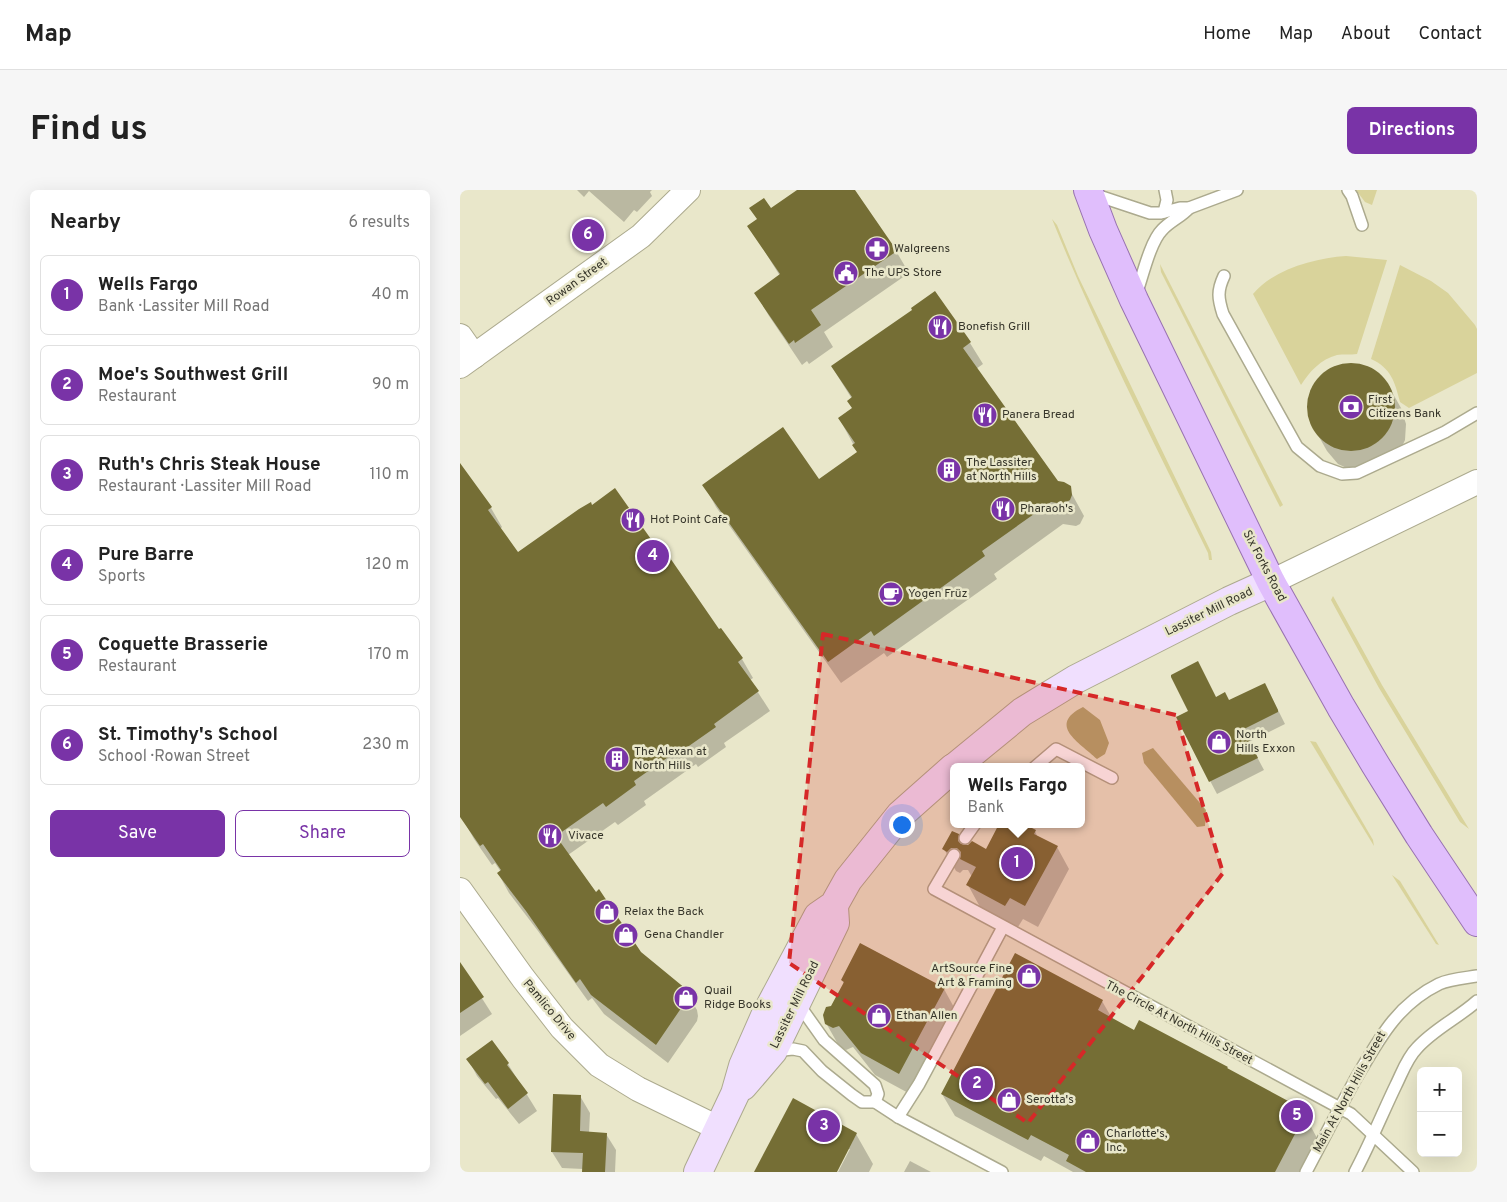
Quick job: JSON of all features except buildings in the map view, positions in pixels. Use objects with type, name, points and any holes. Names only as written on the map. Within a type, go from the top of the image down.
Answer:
[{"type":"main road","name":"Six Forks Road","points":[[1088,191],[1134,300],[1271,582],[1375,764],[1419,835],[1477,922]]},
{"type":"main road","name":"Lassiter Mill Road","points":[[960,763],[1022,712],[1076,679],[1229,601],[1271,582]]},
{"type":"main road","name":"Lassiter Mill Road","points":[[736,1094],[743,1066],[770,1004],[818,916],[834,905],[848,880],[900,815],[950,771]]},
{"type":"main road","name":"Lassiter Mill Road","points":[[698,1172],[736,1094],[773,1052],[835,923],[834,905]]},
{"type":"street","name":"Rowan Street","points":[[467,361],[641,236],[688,190]]},
{"type":"street","points":[[460,336],[467,361]]},
{"type":"street","name":"Lassiter Mill Road","points":[[1271,582],[1477,482]]},
{"type":"street","name":"Pamlico Drive","points":[[460,890],[523,978],[562,1028],[599,1065],[638,1089],[718,1128]]},
{"type":"lane","points":[[1164,212],[1168,200],[1165,190]]},
{"type":"lane","points":[[1088,191],[1150,213],[1189,208],[1237,190]]},
{"type":"lane","points":[[1348,190],[1362,225]]},
{"type":"lane","points":[[1134,300],[1148,258],[1161,230],[1183,215],[1189,208]]},
{"type":"lane","points":[[1224,276],[1219,287],[1219,302],[1223,314],[1297,447],[1320,466],[1342,474],[1357,473],[1445,432],[1477,413]]},
{"type":"lane","points":[[1040,763],[1056,749],[1083,763]]},
{"type":"lane","points":[[1085,764],[1112,778]]},
{"type":"lane","points":[[965,838],[972,828]]},
{"type":"lane","name":"The Circle At North Hills Street","points":[[954,855],[934,889],[1351,1114],[1413,1172]]},
{"type":"lane","points":[[898,1117],[919,1084],[1003,927]]},
{"type":"lane","name":"Main At North Hills Street","points":[[1306,1172],[1339,1108],[1382,1034],[1394,1018],[1424,994],[1442,983],[1477,976]]},
{"type":"lane","points":[[1354,1172],[1404,1067],[1416,1049],[1442,1026],[1463,1014],[1477,1001]]},
{"type":"lane","points":[[796,1002],[824,1040],[875,1085],[878,1094],[875,1102]]},
{"type":"lane","points":[[773,1052],[793,1049],[803,1051],[822,1071],[852,1096],[862,1102],[875,1102],[898,1117],[1002,1172]]},
{"type":"highlighted area","points":[[823,634],[1176,715],[1223,873],[1028,1123],[789,963]]},
{"type":"shaded area","points":[[1356,190],[1377,190],[1372,205],[1365,202]]},
{"type":"shaded area","points":[[1052,219],[1057,225],[1078,276],[1211,552],[1212,560],[1209,560],[1208,553],[1107,346]]},
{"type":"shaded area","points":[[1346,256],[1387,260],[1357,354],[1331,357],[1312,371],[1301,385],[1253,294],[1272,278],[1296,266],[1321,259]]},
{"type":"shaded area","points":[[1160,264],[1283,505],[1280,507],[1161,272]]},
{"type":"shaded area","points":[[1400,265],[1431,281],[1448,293],[1477,329],[1477,373],[1409,408],[1400,402],[1394,382],[1388,371],[1371,359]]},
{"type":"shaded area","points":[[1333,596],[1382,685],[1469,829],[1460,822],[1379,688],[1331,600]]},
{"type":"shaded area","points":[[1083,707],[1100,720],[1109,743],[1105,754],[1097,759],[1075,740],[1067,727],[1067,720]]},
{"type":"shaded area","points":[[1310,741],[1316,742],[1373,840],[1374,846]]},
{"type":"shaded area","points":[[1153,748],[1206,810],[1205,826],[1197,827],[1144,763],[1142,753]]},
{"type":"shaded area","points":[[1392,875],[1400,881],[1439,945],[1436,944]]},
{"type":"place","name":"St. Timothy's School","points":[[588,235]]},
{"type":"place","name":"Walgreens","points":[[877,249]]},
{"type":"place","name":"The UPS Store","points":[[846,273]]},
{"type":"place","name":"Bonefish Grill","points":[[940,327]]},
{"type":"place","name":"First Citizens Bank","points":[[1351,407]]},
{"type":"place","name":"Panera Bread","points":[[985,415]]},
{"type":"place","name":"The Lassiter at North Hills","points":[[949,470]]},
{"type":"place","name":"Pharaoh's","points":[[1003,509]]},
{"type":"place","name":"Hot Point Cafe","points":[[633,520]]},
{"type":"place","name":"Pure Barre","points":[[653,556]]},
{"type":"place","name":"Yogen Früz","points":[[891,594]]},
{"type":"place","name":"North Hills Exxon","points":[[1219,742]]},
{"type":"place","name":"The Alexan at North Hills","points":[[617,759]]},
{"type":"place","name":"Vivace","points":[[550,836]]},
{"type":"place","name":"Wells Fargo","points":[[1017,863]]},
{"type":"place","name":"Relax the Back","points":[[607,912]]},
{"type":"place","name":"Gena Chandler","points":[[626,935]]},
{"type":"place","name":"ArtSource Fine Art & Framing","points":[[1029,976]]},
{"type":"place","name":"Quail Ridge Books","points":[[686,998]]},
{"type":"place","name":"Ethan Allen","points":[[879,1016]]},
{"type":"place","name":"Moe's Southwest Grill","points":[[977,1084]]},
{"type":"place","name":"Serotta's","points":[[1009,1100]]},
{"type":"place","name":"Coquette Brasserie","points":[[1297,1116]]},
{"type":"place","name":"Ruth's Chris Steak House","points":[[824,1126]]},
{"type":"place","name":"Charlotte's, Inc.","points":[[1088,1141]]}]
